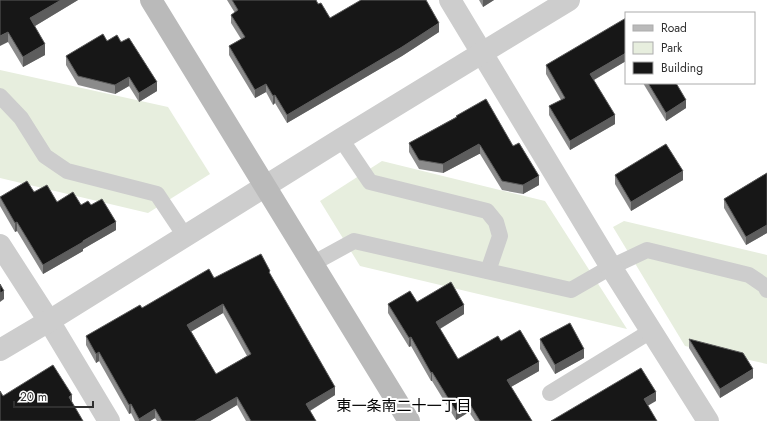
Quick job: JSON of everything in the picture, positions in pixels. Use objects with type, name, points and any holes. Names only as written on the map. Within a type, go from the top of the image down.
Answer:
[{"type":"street","points":[[151,0],[409,421]]},
{"type":"street","points":[[450,0],[611,267],[708,421]]},
{"type":"street","points":[[0,350],[49,321],[265,185],[569,0]]},
{"type":"street","points":[[0,245],[49,321],[109,421]]},
{"type":"lane","points":[[0,96],[21,118],[45,156],[67,171],[157,194],[185,236]]},
{"type":"lane","points":[[341,139],[370,182],[487,211],[496,222],[500,236],[488,271]]},
{"type":"lane","points":[[312,264],[354,241],[570,290],[611,267],[647,250],[749,275],[765,286],[767,290]]},
{"type":"lane","points":[[550,393],[651,331]]},
{"type":"green space","points":[[0,70],[168,107],[210,174],[148,213],[0,178]]},
{"type":"green space","points":[[382,161],[545,201],[627,329],[360,266],[320,201]]},
{"type":"green space","points":[[624,221],[767,255],[767,364],[685,346],[613,227]]},
{"type":"building","points":[[0,0],[61,0],[30,18],[45,44],[23,57],[8,32],[0,36]]},
{"type":"building","points":[[232,0],[316,0],[318,4],[321,3],[330,18],[361,0],[426,0],[439,23],[402,47],[287,115],[275,95],[273,96],[266,84],[255,90],[229,46],[245,37],[231,15],[238,10]]},
{"type":"building","points":[[625,19],[625,54],[590,74],[615,115],[570,141],[549,106],[565,98],[546,65]]},
{"type":"building","points":[[103,34],[107,41],[117,35],[121,42],[129,38],[157,82],[139,93],[129,77],[115,85],[78,76],[66,56]]},
{"type":"building","points":[[649,84],[677,84],[686,100],[666,113]]},
{"type":"building","points":[[486,99],[513,146],[519,143],[539,176],[523,185],[502,181],[479,144],[443,164],[419,160],[409,143],[457,117],[456,116]]},
{"type":"building","points":[[666,144],[683,171],[631,202],[615,175]]},
{"type":"building","points":[[767,173],[767,225],[746,237],[724,199]]},
{"type":"building","points":[[27,181],[34,192],[47,185],[57,202],[73,192],[81,205],[88,201],[91,205],[102,199],[116,222],[43,265],[17,222],[15,223],[0,197]]},
{"type":"building","points":[[261,254],[270,271],[269,272],[335,387],[306,404],[316,421],[251,421],[237,397],[195,421],[162,421],[155,409],[139,419],[131,404],[129,405],[99,352],[96,354],[86,336],[140,305],[142,308],[209,269],[214,278]],"holes":[[[223,304],[251,354],[216,374],[187,325]]]},
{"type":"building","points":[[451,282],[464,305],[436,322],[458,359],[498,336],[501,341],[520,330],[539,362],[507,380],[532,421],[480,421],[469,403],[456,411],[432,372],[431,373],[411,337],[409,338],[388,304],[410,291],[417,302]]},
{"type":"building","points":[[0,284],[4,291],[0,293]]},
{"type":"building","points":[[570,323],[584,349],[555,365],[540,339]]},
{"type":"building","points":[[689,339],[743,353],[753,369],[720,389]]},
{"type":"building","points":[[53,365],[72,395],[69,397],[83,421],[0,421],[0,391],[3,396]]},
{"type":"building","points":[[641,368],[656,392],[644,399],[657,421],[551,421]]},
{"type":"district","name":"東一条南二十一丁目","points":[[404,406]]}]
